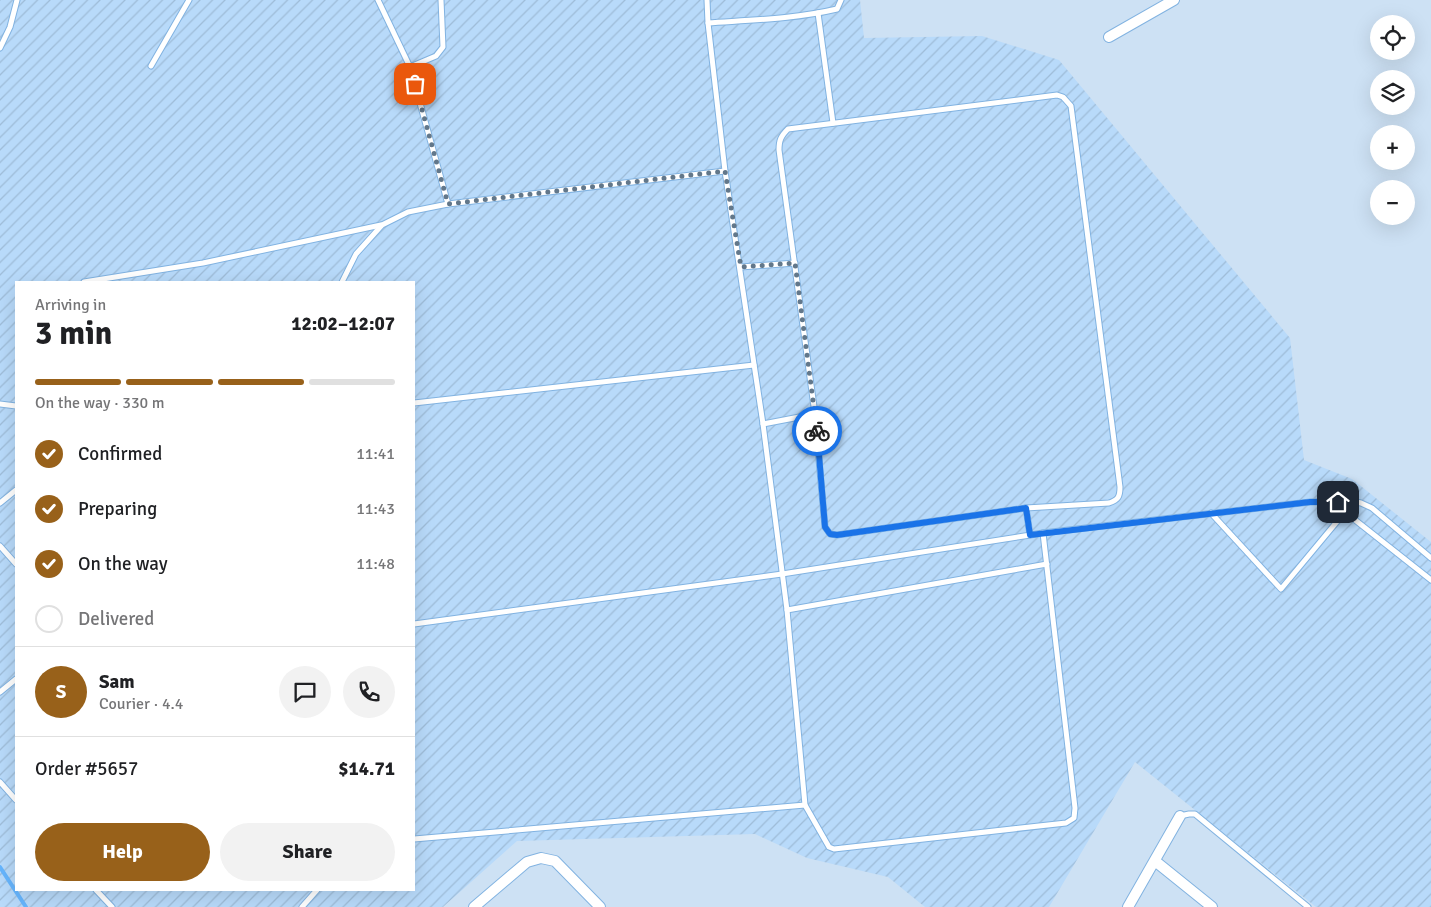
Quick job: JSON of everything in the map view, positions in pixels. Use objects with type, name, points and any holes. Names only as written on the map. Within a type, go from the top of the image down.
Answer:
[{"type":"street","points":[[1108,38],[1174,0]]},
{"type":"street","points":[[1128,907],[1180,816]]},
{"type":"street","points":[[474,907],[527,862],[541,858],[555,861],[600,907]]},
{"type":"street","points":[[1155,861],[1212,907]]},
{"type":"lane","points":[[0,48],[10,27],[17,0]]},
{"type":"lane","points":[[151,66],[189,0]]},
{"type":"lane","points":[[378,0],[410,68],[448,204]]},
{"type":"lane","points":[[410,68],[436,56],[442,47],[441,0]]},
{"type":"lane","points":[[707,0],[708,24],[725,171],[741,267],[787,610],[805,805],[829,848],[834,849],[1066,823],[1074,818],[1075,808],[1043,533]]},
{"type":"lane","points":[[708,24],[818,13],[837,9],[841,0]]},
{"type":"lane","points":[[818,13],[833,123]]},
{"type":"lane","points":[[1056,96],[1063,97],[1071,106],[1119,477],[1120,495],[1116,501],[1026,508],[837,535],[830,534],[825,527],[815,414],[779,142],[782,135],[788,129],[833,123],[1056,96]]},
{"type":"lane","points":[[90,281],[203,263],[382,225],[408,212],[448,204],[725,171]]},
{"type":"lane","points":[[341,281],[356,254],[382,225]]},
{"type":"lane","points":[[741,267],[795,263]]},
{"type":"lane","points":[[415,403],[754,365]]},
{"type":"lane","points":[[0,404],[15,406]]},
{"type":"lane","points":[[763,424],[815,414]]},
{"type":"lane","points":[[0,503],[15,491]]},
{"type":"lane","points":[[415,624],[782,574],[1043,533],[1310,502],[1352,501],[1372,508],[1431,558]]},
{"type":"lane","points":[[1211,513],[1281,589],[1352,501]]},
{"type":"lane","points":[[1026,508],[1030,535]]},
{"type":"lane","points":[[1345,512],[1431,580]]},
{"type":"lane","points":[[0,546],[15,563]]},
{"type":"lane","points":[[787,610],[1046,564]]},
{"type":"lane","points":[[0,692],[15,680]]},
{"type":"lane","points":[[0,782],[15,799]]},
{"type":"lane","points":[[415,839],[805,805]]},
{"type":"lane","points":[[1180,816],[1195,814],[1308,907]]},
{"type":"lane","points":[[97,891],[112,907]]},
{"type":"lane","points":[[302,907],[316,891]]},
{"type":"shaded area","points":[[0,0],[860,0],[864,38],[982,36],[1059,60],[1290,338],[1304,460],[1352,479],[1431,542],[1431,907],[1316,907],[1135,762],[1049,907],[925,907],[888,877],[807,858],[755,834],[517,841],[443,907],[0,907]]},
{"type":"waterway","points":[[0,867],[15,890]]},
{"type":"waterway","points":[[16,891],[26,907]]},
{"type":"way so far","points":[[415,84],[448,204],[725,171],[741,267],[795,263],[817,431]]},
{"type":"route","points":[[817,431],[825,527],[830,534],[837,535],[1026,508],[1030,535],[1310,502],[1338,502]]}]
